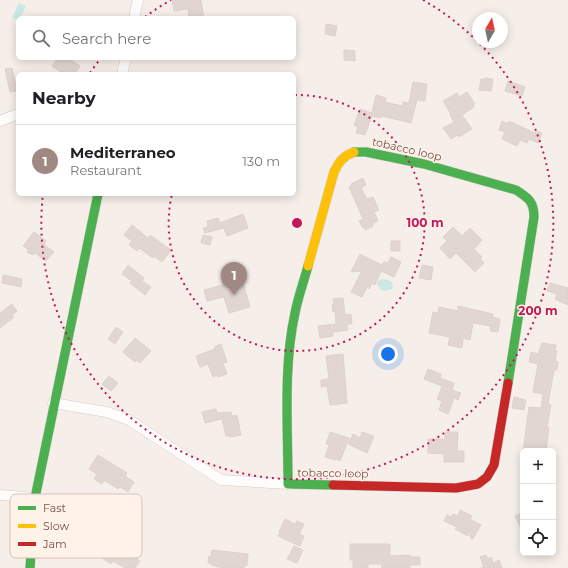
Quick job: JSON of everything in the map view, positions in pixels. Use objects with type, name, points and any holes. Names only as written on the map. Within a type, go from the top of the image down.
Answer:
[{"type":"street","points":[[134,16],[138,0]]},
{"type":"street","points":[[122,72],[126,60]]},
{"type":"street","points":[[0,121],[16,115]]},
{"type":"street","name":"tobacco loop","points":[[366,152],[424,164],[516,190],[525,195],[532,204],[534,217],[496,456],[493,469],[486,479],[481,484],[475,486],[456,488],[288,484],[289,359],[291,335],[295,313],[334,172],[340,160],[349,154],[366,152]]},
{"type":"street","points":[[35,494],[98,196]]},
{"type":"street","points":[[53,403],[106,412],[129,420],[221,480],[288,484]]},
{"type":"street","points":[[0,495],[10,496]]},
{"type":"street","points":[[30,568],[31,558]]},
{"type":"water","points":[[19,3],[26,6],[21,16],[16,16],[16,19],[12,17]]},
{"type":"water","points":[[382,279],[392,282],[392,289],[384,291],[380,289],[377,284],[378,281]]},
{"type":"building","points":[[172,0],[201,0],[204,16],[189,16],[188,9],[174,11]]},
{"type":"building","points":[[326,24],[337,26],[335,36],[325,34]]},
{"type":"building","points":[[344,50],[355,51],[355,61],[344,60]]},
{"type":"building","points":[[56,60],[71,60],[80,66],[76,72],[61,72],[52,66]]},
{"type":"building","points":[[12,68],[16,91],[10,92],[5,69]]},
{"type":"building","points":[[481,79],[493,79],[491,91],[479,90]]},
{"type":"building","points":[[508,81],[525,87],[522,96],[505,91]]},
{"type":"building","points":[[413,82],[427,84],[425,101],[417,100],[411,123],[382,116],[381,118],[372,116],[365,135],[356,133],[358,127],[354,125],[360,109],[372,113],[376,95],[386,98],[385,102],[402,106],[403,102],[409,103]]},
{"type":"building","points":[[467,92],[475,104],[473,105],[474,107],[462,115],[472,129],[459,137],[457,135],[451,139],[443,128],[454,122],[443,101],[457,93],[459,97]]},
{"type":"building","points":[[502,121],[508,124],[509,121],[535,133],[536,131],[542,133],[538,143],[529,139],[527,143],[520,140],[517,146],[502,139],[505,132],[499,130]]},
{"type":"building","points":[[363,178],[366,185],[361,188],[367,199],[373,197],[379,210],[374,212],[378,221],[372,224],[373,226],[365,230],[359,221],[363,219],[349,187],[352,185],[351,184]]},
{"type":"building","points":[[243,214],[248,228],[227,236],[224,228],[205,233],[203,228],[208,227],[207,221],[218,218],[220,223]]},
{"type":"building","points":[[132,225],[148,238],[150,235],[171,250],[162,262],[154,256],[153,258],[139,248],[137,251],[129,245],[132,241],[124,235]]},
{"type":"building","points":[[453,227],[462,236],[470,228],[482,240],[474,249],[482,257],[480,259],[484,263],[475,272],[456,253],[450,259],[440,248],[447,241],[443,237]]},
{"type":"building","points":[[34,232],[46,241],[44,245],[54,252],[46,261],[35,253],[33,255],[27,252],[29,250],[23,246]]},
{"type":"building","points":[[203,235],[212,237],[210,245],[201,243]]},
{"type":"building","points":[[391,241],[400,241],[400,251],[391,251]]},
{"type":"building","points":[[360,254],[382,265],[384,262],[388,263],[391,257],[401,262],[394,277],[381,271],[375,285],[372,283],[369,289],[367,287],[362,297],[351,292],[362,271],[351,272]]},
{"type":"building","points":[[128,265],[144,278],[142,281],[151,287],[145,295],[130,283],[132,281],[122,274]]},
{"type":"building","points":[[422,265],[433,267],[431,280],[419,278]]},
{"type":"building","points":[[3,275],[22,279],[21,287],[2,283]]},
{"type":"building","points":[[241,276],[250,307],[229,313],[224,297],[207,301],[204,290],[223,285],[222,281]]},
{"type":"building","points":[[550,283],[568,288],[568,305],[555,299],[557,294],[547,291]]},
{"type":"building","points":[[343,298],[345,315],[351,314],[352,324],[347,324],[348,330],[333,332],[333,336],[320,338],[318,326],[336,324],[335,311],[333,312],[332,305],[334,304],[333,299]]},
{"type":"building","points":[[12,304],[17,311],[12,315],[14,317],[0,328],[0,313]]},
{"type":"building","points":[[458,306],[493,314],[492,317],[500,319],[498,332],[490,331],[491,326],[473,323],[470,340],[463,338],[462,348],[448,345],[450,337],[429,333],[433,312],[438,313],[439,307],[458,311]]},
{"type":"building","points":[[116,327],[123,332],[115,344],[108,339]]},
{"type":"building","points":[[135,338],[151,351],[140,363],[137,360],[135,362],[123,352]]},
{"type":"building","points":[[542,343],[556,345],[555,350],[557,351],[555,361],[558,362],[557,370],[554,370],[548,404],[551,405],[547,427],[549,428],[546,448],[523,448],[529,407],[541,408],[543,394],[533,392],[538,364],[529,362],[531,352],[538,354]]},
{"type":"building","points":[[221,344],[227,362],[223,363],[227,374],[213,377],[208,364],[200,367],[196,356],[215,349],[214,347]]},
{"type":"building","points":[[343,354],[347,403],[330,405],[327,386],[321,387],[321,380],[329,379],[326,356]]},
{"type":"building","points":[[428,369],[441,374],[440,378],[454,383],[452,390],[461,393],[458,400],[454,398],[448,414],[439,410],[442,401],[437,399],[442,386],[424,379]]},
{"type":"building","points":[[109,376],[118,383],[111,391],[102,384]]},
{"type":"building","points":[[514,397],[526,400],[524,410],[512,408]]},
{"type":"building","points":[[216,409],[217,413],[231,412],[232,416],[237,415],[241,435],[230,437],[226,436],[222,419],[205,423],[202,412]]},
{"type":"building","points":[[330,432],[349,438],[340,461],[325,457],[329,445],[326,444]]},
{"type":"building","points":[[362,432],[374,436],[367,453],[348,444],[353,434],[360,438]]},
{"type":"building","points":[[445,432],[458,432],[457,451],[464,451],[464,462],[444,462],[444,454],[428,453],[428,439],[445,439]]},
{"type":"building","points":[[98,455],[127,473],[125,476],[134,482],[128,492],[120,487],[118,489],[104,480],[102,484],[94,479],[97,474],[89,469]]},
{"type":"building","points":[[460,510],[472,516],[470,519],[481,525],[472,540],[467,527],[468,536],[455,529],[457,527],[444,521],[447,515],[451,517],[453,514],[458,516]]},
{"type":"building","points":[[520,514],[520,526],[515,516]]},
{"type":"building","points":[[285,519],[295,524],[297,521],[304,524],[299,534],[304,536],[300,546],[278,536]]},
{"type":"building","points":[[350,544],[390,544],[390,556],[410,555],[410,557],[420,557],[420,565],[410,565],[410,568],[382,568],[381,564],[368,564],[368,568],[353,568],[353,560],[350,560]]},
{"type":"building","points":[[294,546],[303,550],[297,563],[287,559]]},
{"type":"building","points":[[212,550],[248,554],[247,565],[243,568],[223,568],[211,565],[211,563],[208,563]]},
{"type":"building","points":[[486,555],[488,559],[491,557],[493,563],[499,560],[502,568],[481,568],[484,567],[480,557]]},
{"type":"building","points":[[102,558],[136,558],[140,561],[135,568],[125,568],[113,561],[111,564]]},
{"type":"traffic: fast","points":[[354,152],[366,152],[424,164],[516,190],[530,200],[533,207],[534,217],[508,383]]},
{"type":"traffic: fast","points":[[36,494],[98,196]]},
{"type":"traffic: fast","points":[[308,266],[296,307],[289,355],[287,398],[288,484],[333,485]]},
{"type":"traffic: fast","points":[[30,568],[31,558]]},
{"type":"traffic: slow","points":[[308,266],[334,172],[342,160],[347,155],[354,152]]},
{"type":"traffic: jam","points":[[333,485],[456,488],[478,484],[487,477],[494,465],[508,383]]},
{"type":"place","name":"Mediterraneo","points":[[234,295]]}]
